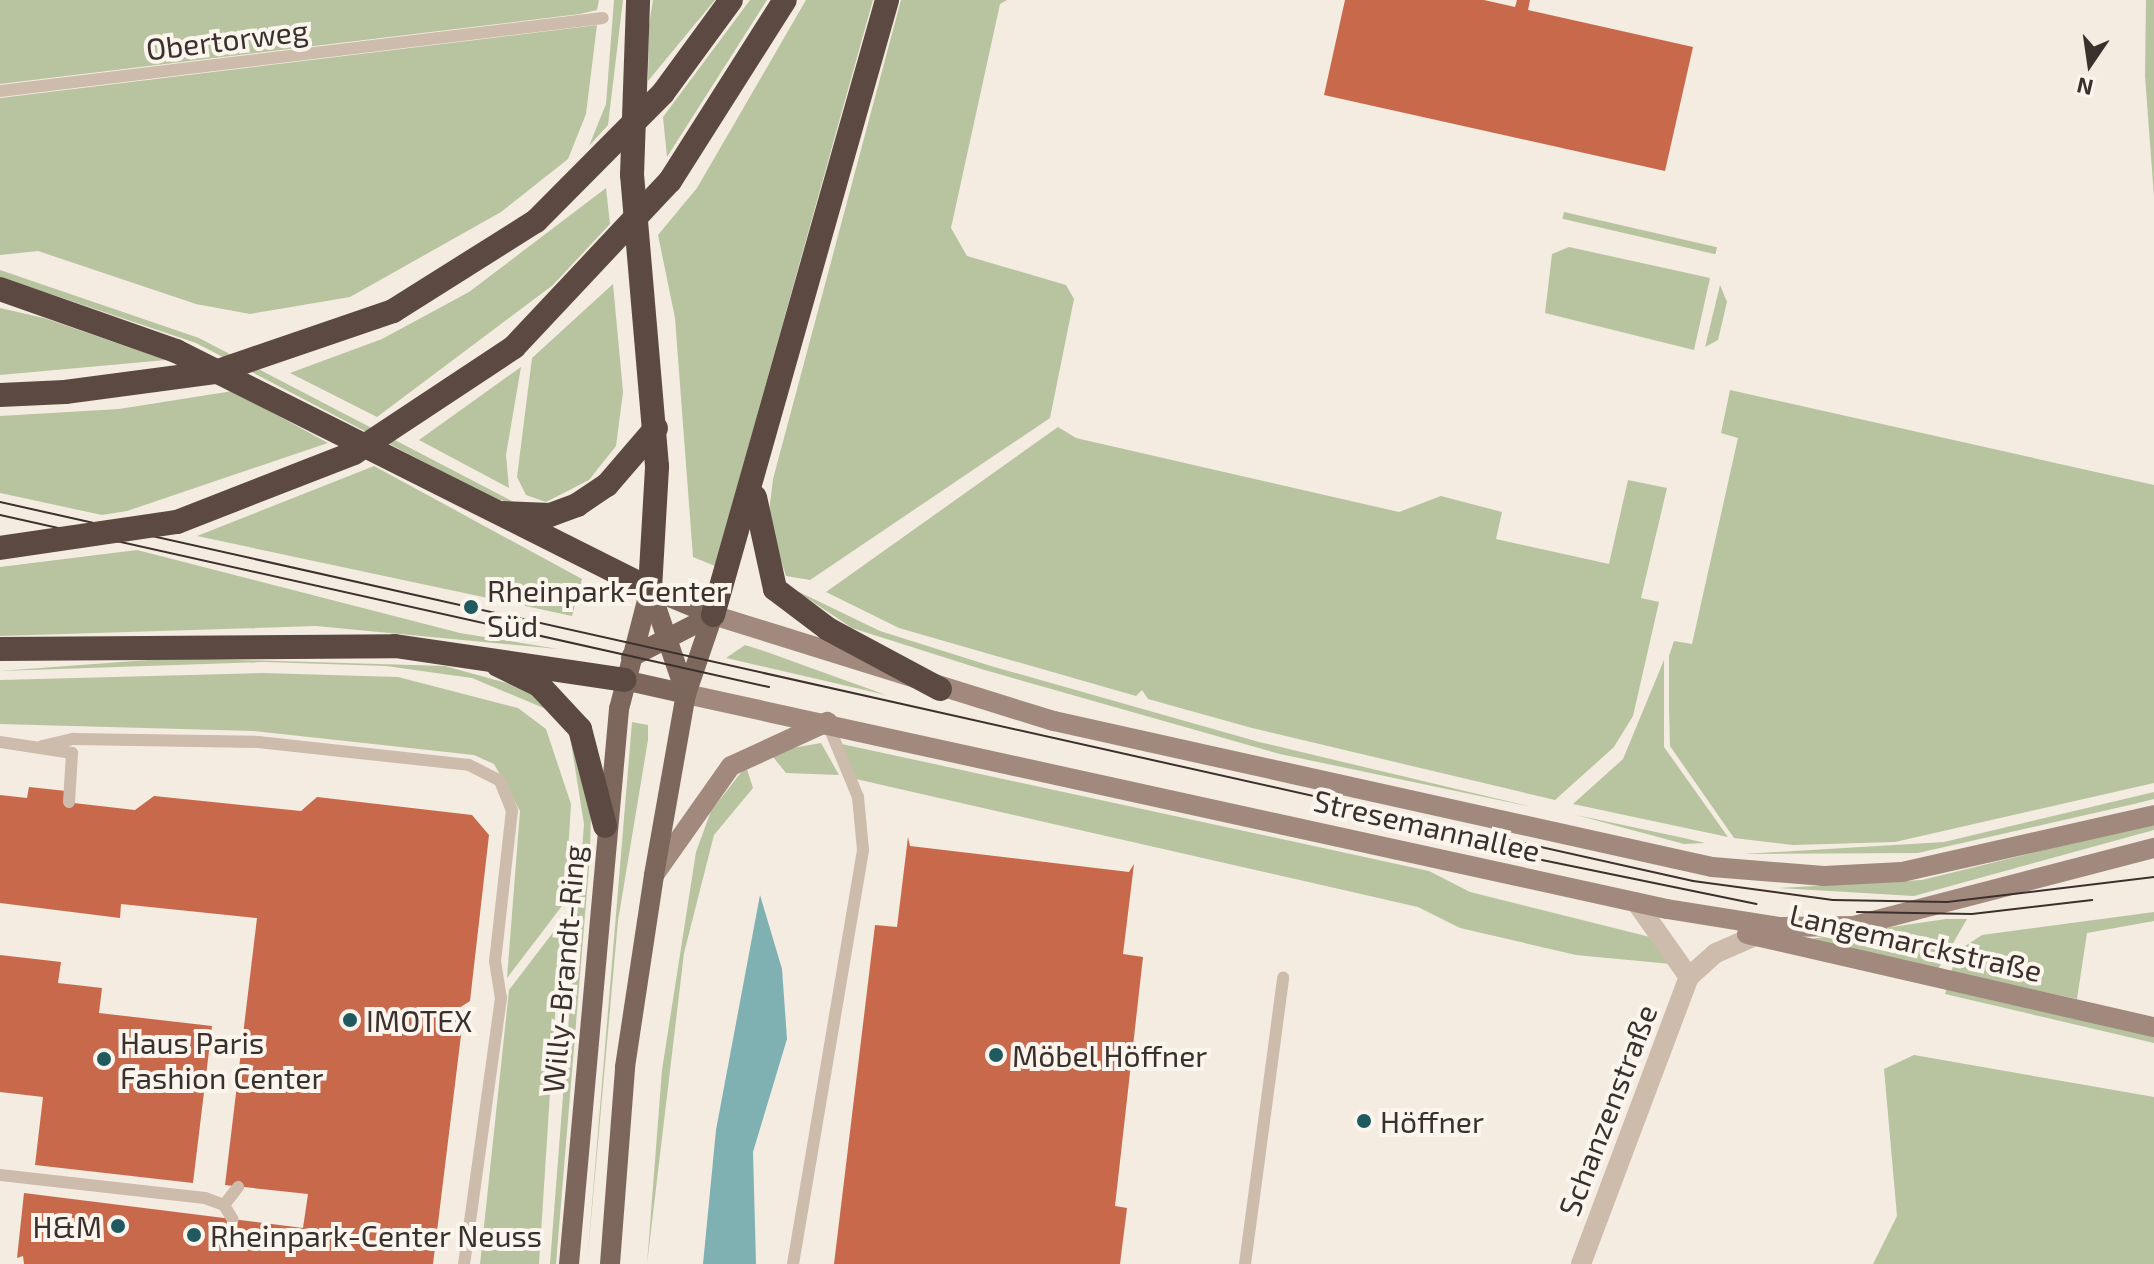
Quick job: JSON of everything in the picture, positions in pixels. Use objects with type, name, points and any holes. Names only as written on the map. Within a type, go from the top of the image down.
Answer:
[{"type":"highway","points":[[0,289],[176,351],[650,589],[658,537],[656,428],[632,175],[638,0]]},
{"type":"highway","points":[[0,395],[65,392],[215,372],[393,311],[536,221],[663,93],[731,0]]},
{"type":"highway","points":[[0,548],[177,522],[354,453],[514,347],[670,181],[785,0]]},
{"type":"highway","points":[[713,615],[754,481],[887,0]]},
{"type":"highway","points":[[495,513],[550,515],[577,505],[607,485],[656,428]]},
{"type":"highway","points":[[754,481],[757,527],[775,589],[828,629],[940,689]]},
{"type":"highway","points":[[0,649],[278,642],[474,653],[624,680]]},
{"type":"highway","points":[[474,653],[539,685],[565,708],[580,729],[605,826]]},
{"type":"main road","name":"Stresemannallee","points":[[650,589],[713,615],[940,689],[1239,763],[1751,872],[1902,872],[2154,815]]},
{"type":"main road","points":[[650,589],[686,694]]},
{"type":"main road","name":"Willy-Brandt-Ring","points":[[569,1264],[605,826],[624,680],[650,589]]},
{"type":"main road","points":[[631,657],[713,615]]},
{"type":"main road","points":[[610,1264],[625,1067],[654,875],[686,694],[713,615]]},
{"type":"main road","name":"Stresemannallee","points":[[624,680],[827,722],[1667,909],[1779,927],[1854,926],[2154,848]]},
{"type":"main road","points":[[654,875],[731,766],[772,741],[827,722]]},
{"type":"main road","name":"Langemarckstraße","points":[[1667,909],[1755,936],[2154,1027]]},
{"type":"street","name":"Schanzenstraße","points":[[1636,902],[1666,934],[1689,977]]},
{"type":"street","name":"Schanzenstraße","points":[[1581,1264],[1689,977],[1729,944],[1755,936]]},
{"type":"lane","name":"Obertorweg","points":[[0,91],[603,18]]},
{"type":"lane","points":[[793,1264],[863,850],[858,797],[827,722]]},
{"type":"lane","points":[[42,746],[73,739],[258,742],[469,765],[500,781],[512,810],[495,961],[501,998],[464,1264]]},
{"type":"lane","points":[[0,742],[72,753],[69,802]]},
{"type":"lane","points":[[1245,1264],[1283,978]]},
{"type":"lane","points":[[0,1175],[224,1205]]},
{"type":"lane","points":[[224,1205],[238,1187]]},
{"type":"lane","points":[[224,1205],[233,1220]]},
{"type":"green space","points":[[0,0],[599,0],[597,10],[580,14],[0,84]]},
{"type":"green space","points":[[614,0],[623,0],[608,125],[589,146],[606,104]]},
{"type":"green space","points":[[653,0],[715,0],[648,81],[649,25]]},
{"type":"green space","points":[[750,0],[767,0],[667,157],[663,117]]},
{"type":"green space","points":[[806,0],[873,0],[715,566],[693,557],[675,318],[658,235],[697,188]]},
{"type":"green space","points":[[901,0],[1007,0],[1000,4],[951,228],[967,256],[1066,285],[1074,299],[1050,418],[810,580],[786,576],[768,520],[773,479]]},
{"type":"green space","points":[[2146,0],[2154,0],[2154,197],[2145,76]]},
{"type":"green space","points":[[597,25],[586,114],[568,159],[501,212],[350,297],[250,314],[196,304],[38,251],[0,255],[0,98]]},
{"type":"green space","points":[[606,188],[610,224],[553,285],[377,417],[290,373],[382,339],[469,292]]},
{"type":"green space","points":[[1564,212],[1717,247],[1715,254],[1562,219]]},
{"type":"green space","points":[[1569,247],[1710,278],[1694,350],[1545,313],[1552,254]]},
{"type":"green space","points":[[0,270],[199,338],[514,502],[497,500],[196,343],[0,277]]},
{"type":"green space","points":[[613,284],[623,392],[616,446],[589,480],[546,502],[526,495],[517,477],[532,358]]},
{"type":"green space","points":[[1720,285],[1727,302],[1718,340],[1705,347]]},
{"type":"green space","points":[[0,308],[44,318],[166,360],[0,375]]},
{"type":"green space","points":[[521,367],[506,455],[509,488],[419,440]]},
{"type":"green space","points":[[1730,390],[2154,485],[2154,783],[1895,842],[1793,845],[1734,838],[1670,746],[1669,708],[1669,656],[1674,641],[1692,644],[1738,438],[1721,433]]},
{"type":"green space","points":[[233,391],[328,443],[127,511],[102,515],[0,493],[0,416],[119,409]]},
{"type":"green space","points":[[1058,427],[1076,438],[1399,512],[1441,496],[1502,512],[1496,539],[1609,564],[1628,480],[1667,488],[1641,598],[1659,602],[1633,716],[1614,747],[1555,800],[1252,728],[1148,699],[1142,690],[1136,696],[899,628],[826,592]]},
{"type":"green space","points":[[374,466],[582,579],[572,616],[197,536]]},
{"type":"green space","points":[[137,550],[460,633],[558,649],[316,626],[0,636],[0,567]]},
{"type":"green space","points":[[795,590],[880,631],[991,666],[1259,742],[1532,807],[1280,754],[981,669],[852,628]]},
{"type":"green space","points":[[745,645],[764,651],[886,695],[726,658]]},
{"type":"green space","points":[[175,658],[445,666],[528,689],[546,709],[472,678],[386,666],[265,662],[0,671]]},
{"type":"green space","points":[[1664,660],[1664,747],[1728,837],[1573,804],[1623,759]]},
{"type":"green space","points":[[262,673],[398,677],[518,708],[546,729],[571,804],[565,902],[507,978],[520,811],[494,764],[474,755],[254,731],[0,724],[0,680]]},
{"type":"green space","points":[[632,722],[648,725],[648,740],[618,921],[587,1264]]},
{"type":"green space","points":[[568,724],[591,813],[590,855],[556,1264],[550,1264],[584,824]]},
{"type":"green space","points":[[821,743],[839,775],[786,773],[769,752]]},
{"type":"green space","points":[[837,743],[1429,871],[1470,892],[1650,937],[1671,964],[1576,955],[1460,928],[1418,907],[856,779]]},
{"type":"green space","points":[[746,766],[753,788],[714,835],[684,953],[647,1264],[662,1070],[696,852],[711,811]]},
{"type":"green space","points":[[2154,792],[2154,799],[1918,853],[1743,854],[1944,842]]},
{"type":"green space","points":[[1576,815],[1684,838],[1705,843],[1684,844]]},
{"type":"green space","points":[[2154,823],[2154,830],[1914,896],[1779,888],[1922,880]]},
{"type":"green space","points":[[2154,912],[2154,921],[2087,933],[2077,999],[1951,972],[1959,950],[1982,935]]},
{"type":"green space","points":[[1946,919],[1967,919],[1938,969],[1810,939]]},
{"type":"green space","points":[[561,922],[539,1264],[480,1264],[509,990]]},
{"type":"green space","points":[[1948,985],[2154,1037],[2154,1043],[1945,994]]},
{"type":"green space","points":[[1914,1055],[2154,1097],[2154,1264],[1873,1264],[1897,1216],[1884,1069]]},
{"type":"water","points":[[760,895],[782,969],[787,1039],[753,1152],[756,1264],[703,1264],[716,1130]]},
{"type":"building","points":[[1345,0],[1484,0],[1515,7],[1517,0],[1530,0],[1528,10],[1693,47],[1665,171],[1324,95]]},
{"type":"building","name":"IMOTEX","points":[[29,787],[66,791],[65,802],[135,810],[154,796],[301,811],[317,797],[472,815],[489,835],[470,1001],[450,1014],[462,1027],[433,1264],[24,1264],[23,1256],[17,1258],[24,1193],[303,1228],[308,1194],[225,1185],[257,918],[121,904],[120,918],[0,903],[0,795],[27,798]]},
{"type":"building","name":"Möbel Höffner","points":[[908,837],[910,846],[1129,872],[1134,864],[1123,954],[1143,957],[1115,1206],[1127,1208],[1120,1264],[834,1264],[875,925],[897,927]]},
{"type":"building","name":"Haus Paris Fashion Center","points":[[0,955],[61,962],[58,983],[102,988],[99,1013],[212,1026],[193,1183],[35,1165],[43,1097],[0,1092]]},
{"type":"tram line","points":[[0,502],[1693,881],[1833,900],[1947,902],[2154,877]]},
{"type":"tram line","points":[[0,515],[769,687]]},
{"type":"tram line","points":[[1542,860],[1757,904]]},
{"type":"tram line","points":[[1857,912],[1972,914],[2092,900]]},
{"type":"place","name":"Rheinpark-Center Süd","points":[[471,607]]},
{"type":"place","name":"IMOTEX","points":[[350,1020]]},
{"type":"place","name":"Möbel Höffner","points":[[996,1055]]},
{"type":"place","name":"Haus Paris Fashion Center","points":[[104,1059]]},
{"type":"place","name":"Höffner","points":[[1364,1121]]},
{"type":"place","name":"H&M","points":[[118,1226]]},
{"type":"place","name":"Rheinpark-Center Neuss","points":[[194,1235]]}]
